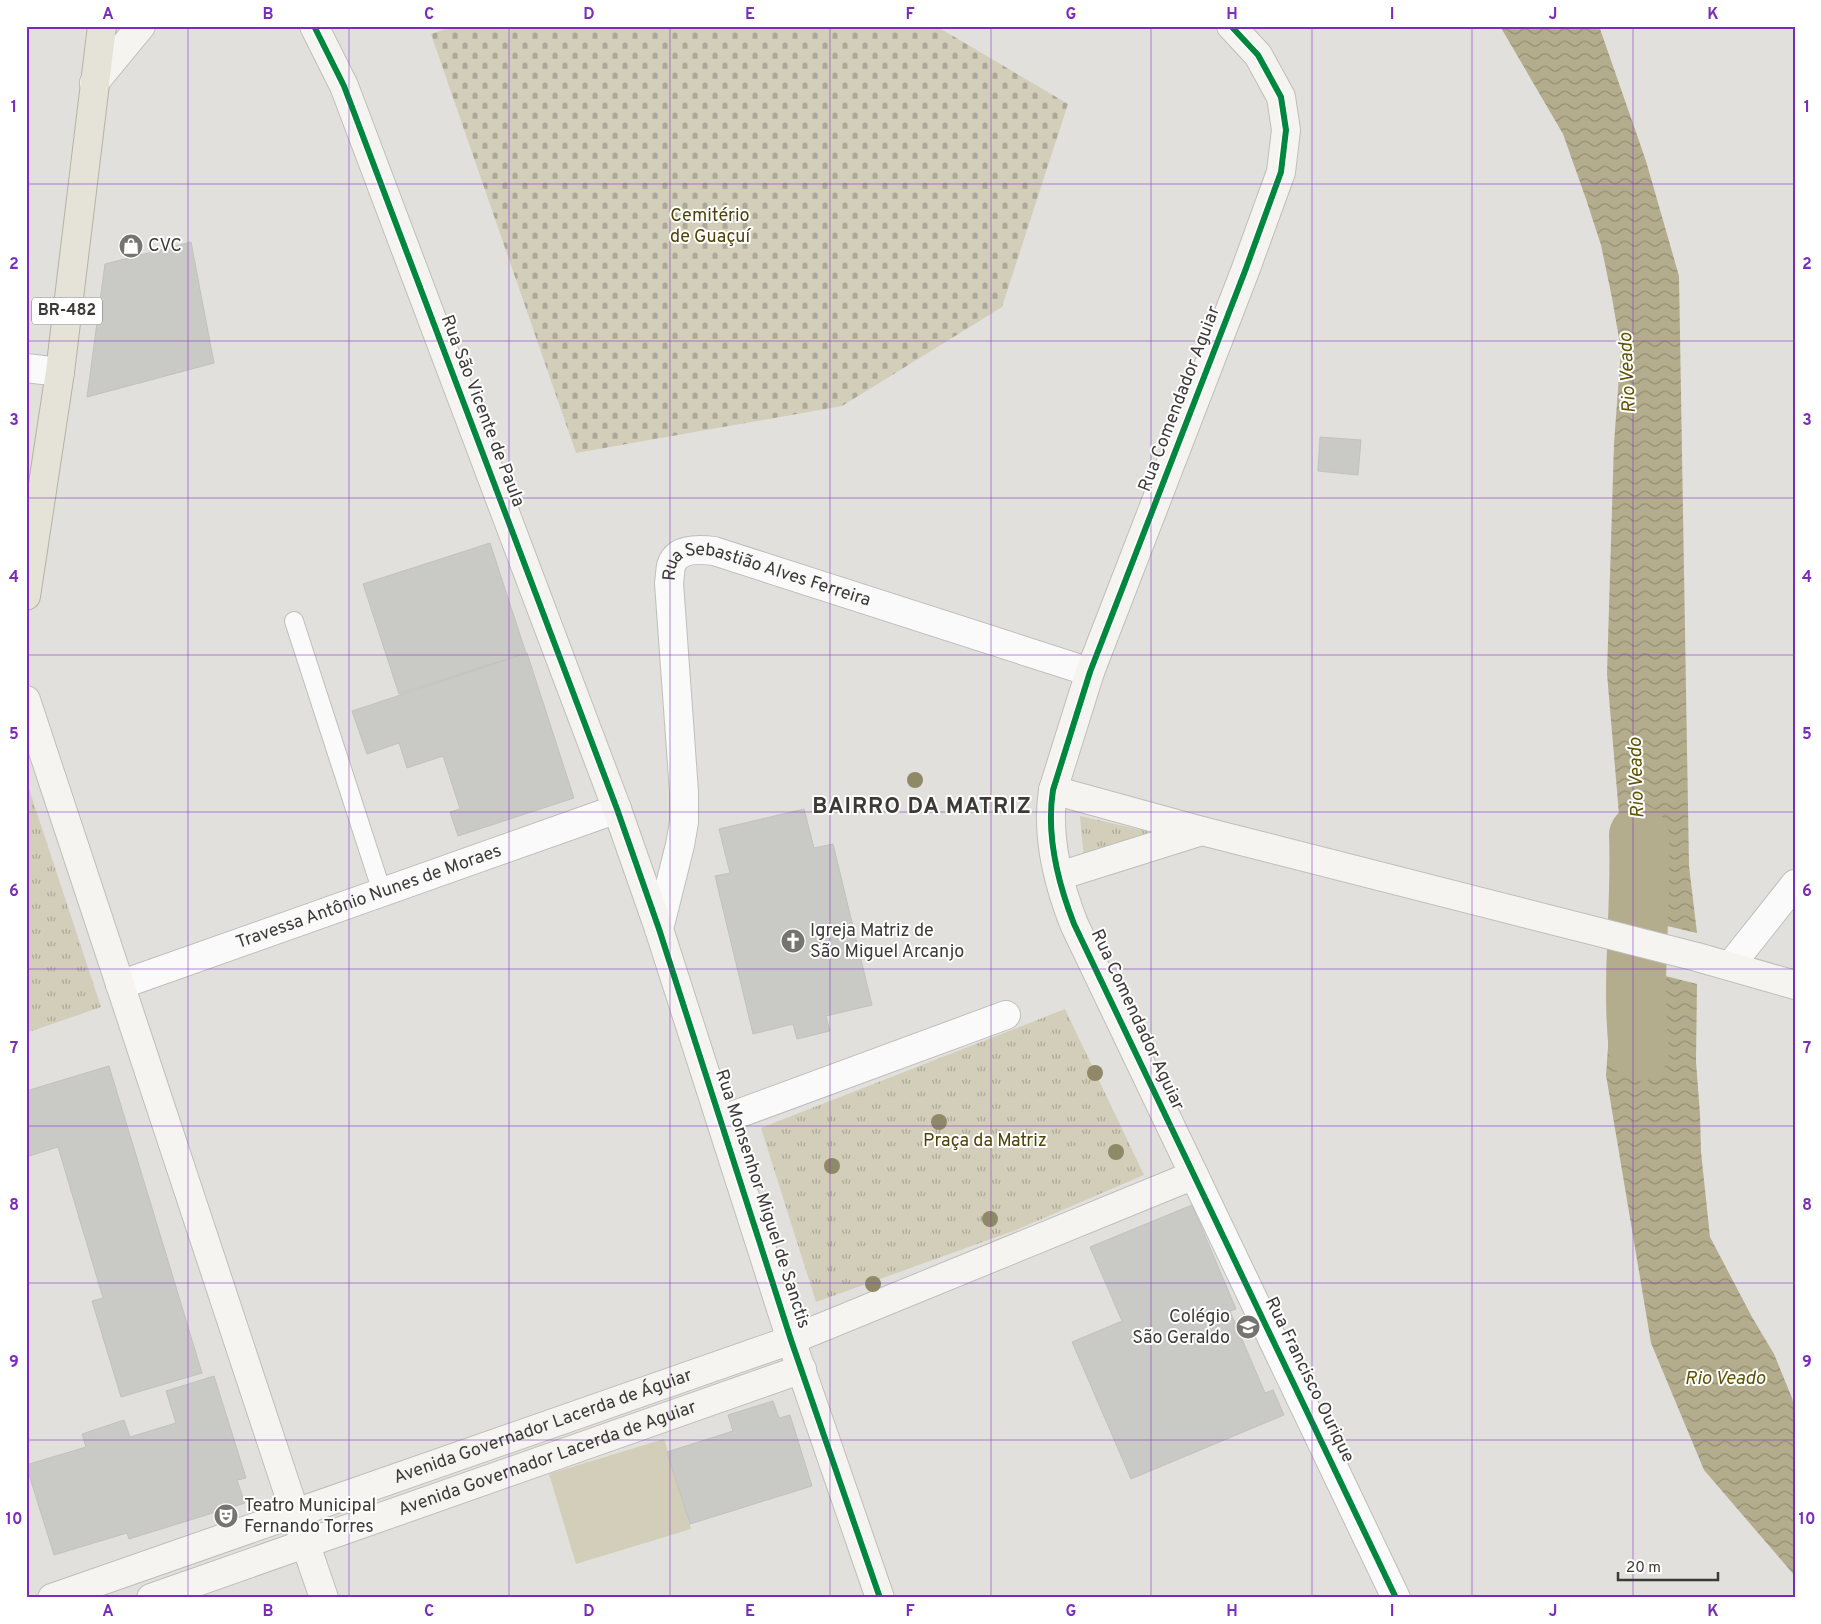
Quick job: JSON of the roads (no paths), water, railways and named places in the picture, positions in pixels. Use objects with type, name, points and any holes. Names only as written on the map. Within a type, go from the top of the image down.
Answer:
[{"type":"highway","name":"BR-482","points":[[26,596],[60,372],[102,26]]},
{"type":"street","points":[[94,83],[140,26]]},
{"type":"street","name":"Rua São Vicente de Paula","points":[[314,26],[344,86],[617,809]]},
{"type":"street","name":"Rua Comendador Aguiar","points":[[1194,1175],[1074,924],[1059,876],[1050,807],[1053,790],[1090,672],[1245,271],[1281,172],[1286,130],[1281,97],[1258,55],[1231,26]]},
{"type":"street","points":[[26,368],[60,372]]},
{"type":"street","name":"Rua Sebastião Alves Ferreira","points":[[659,929],[684,822],[684,792],[669,583],[672,564],[681,554],[697,549],[714,551],[1090,672]]},
{"type":"street","points":[[26,700],[294,1513],[324,1598]]},
{"type":"street","points":[[1053,790],[1202,831],[1697,957],[1795,985]]},
{"type":"street","name":"Travessa Antônio Nunes de Moraes","points":[[120,985],[617,809]]},
{"type":"street","name":"Rua Monsenhor Miguel de Sanctis","points":[[617,809],[659,929],[791,1340],[880,1598]]},
{"type":"street","points":[[1059,876],[1202,831]]},
{"type":"street","points":[[1730,966],[1795,884]]},
{"type":"street","points":[[721,1120],[1006,1015]]},
{"type":"street","points":[[791,1340],[1194,1175]]},
{"type":"street","name":"Rua Francisco Ourique","points":[[1194,1175],[1396,1598]]},
{"type":"street","name":"Avenida Governador Lacerda de Águiar","points":[[294,1513],[791,1340]]},
{"type":"street","name":"Avenida Governador Lacerda de Aguiar","points":[[151,1598],[802,1369]]},
{"type":"street","points":[[52,1598],[294,1513]]},
{"type":"lane","points":[[294,621],[382,892]]},
{"type":"water","points":[[1500,26],[1599,26],[1646,161],[1679,276],[1689,866],[1697,933],[1616,914],[1630,871],[1619,814],[1607,674],[1614,443],[1621,350],[1601,245],[1563,134]]},
{"type":"water","name":"Rio Veado","points":[[1618,964],[1697,984],[1696,1062],[1701,1152],[1710,1237],[1752,1317],[1774,1354],[1792,1398],[1795,1410],[1795,1576],[1704,1470],[1651,1343],[1606,1075],[1609,1033]]},
{"type":"waterway","name":"Rio Veado","points":[[1639,835],[1636,998],[1639,1051]]},
{"type":"place","name":"CVC","points":[[131,246]]},
{"type":"place","name":"Igreja Matriz de São Miguel Arcanjo","points":[[793,941]]},
{"type":"place","name":"Colégio São Geraldo","points":[[1248,1327]]},
{"type":"place","name":"Teatro Municipal Fernando Torres","points":[[226,1516]]},
{"type":"district","name":"BAIRRO DA MATRIZ","points":[[922,807]]},
{"type":"park label","name":"Cemitério de Guaçuí","points":[[710,226]]},
{"type":"park label","name":"Praça da Matriz","points":[[985,1141]]}]
